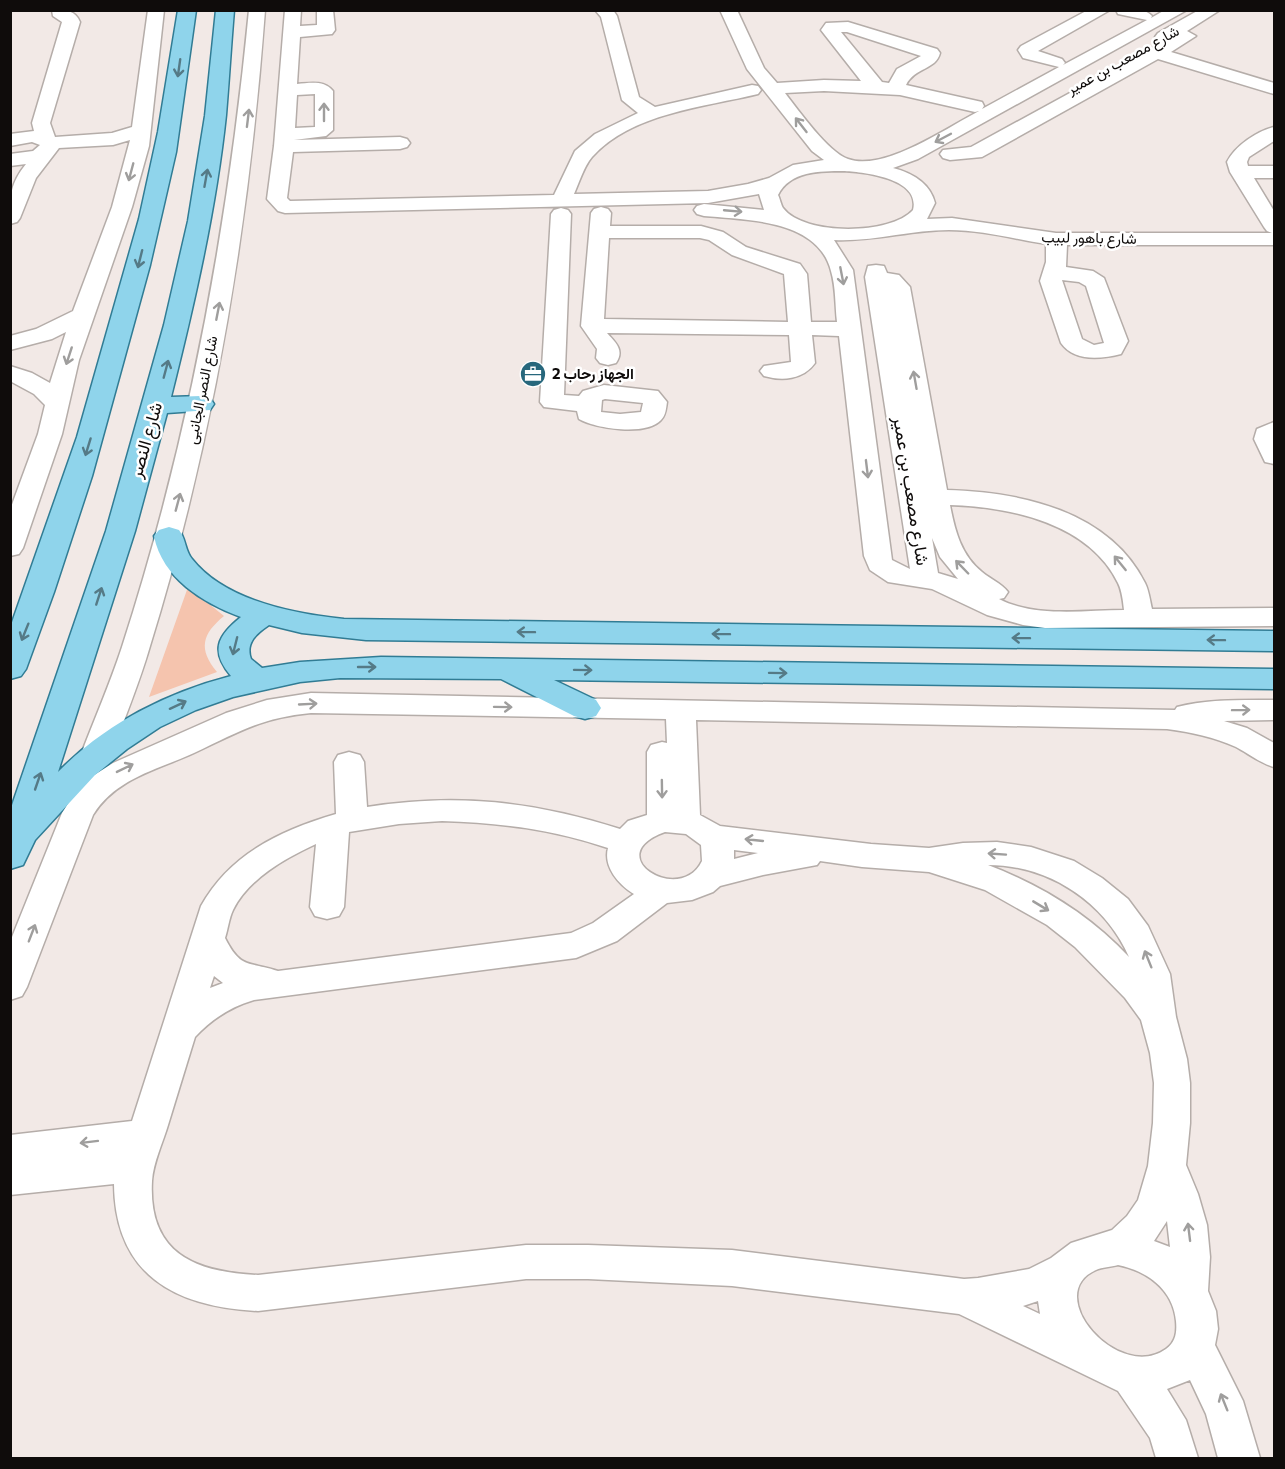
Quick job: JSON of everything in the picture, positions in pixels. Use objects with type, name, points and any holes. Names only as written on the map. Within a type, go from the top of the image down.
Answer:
[{"type":"main road","points":[[10,669],[57,545],[80,476],[132,292],[169,131],[187,10]]},
{"type":"main road","name":"شارع النصر","points":[[15,845],[115,547],[156,405],[187,280],[206,179],[220,76],[225,10]]},
{"type":"main road","points":[[156,405],[201,404]]},
{"type":"main road","points":[[169,536],[174,555],[194,579],[225,600],[263,616],[313,627],[366,630],[1275,640]]},
{"type":"main road","points":[[255,679],[243,672],[235,663],[232,653],[234,642],[240,632],[263,616]]},
{"type":"main road","points":[[15,845],[95,757],[119,738],[161,713],[206,693],[255,679],[328,668],[1270,682]]},
{"type":"main road","points":[[506,669],[585,708]]},
{"type":"street","points":[[10,548],[37,475],[57,406],[67,360],[122,207],[140,138],[156,10]]},
{"type":"street","name":"شارع النصر الجانبى","points":[[95,757],[136,648],[169,536],[201,404],[228,263],[239,186],[249,108],[257,10]]},
{"type":"street","points":[[293,10],[284,140],[278,202],[274,208],[276,222],[419,205],[484,210]]},
{"type":"street","points":[[292,32],[326,30],[325,10]]},
{"type":"street","points":[[603,10],[609,16],[629,95],[636,105],[652,113]]},
{"type":"street","points":[[1056,63],[1029,54],[1027,50],[1102,10]]},
{"type":"street","points":[[1124,10],[1149,13]]},
{"type":"street","name":"شارع مصعب بن عمير","points":[[868,167],[903,159],[976,113],[1109,42],[1179,10]]},
{"type":"street","name":"شارع مصعب بن عمير","points":[[809,230],[826,245],[842,270],[877,556],[880,564],[887,571],[898,576],[925,579],[876,277],[877,247],[919,215],[924,203],[923,180],[951,154],[1212,10]]},
{"type":"street","points":[[951,154],[975,153],[1232,10]]},
{"type":"street","points":[[48,146],[41,129],[42,117],[71,22],[70,18],[59,12]]},
{"type":"street","points":[[772,88],[823,85],[896,88],[936,95],[976,113],[1056,63],[1109,42],[1149,13]]},
{"type":"street","points":[[718,19],[736,28],[756,69],[819,147],[843,165]]},
{"type":"street","points":[[875,86],[830,30],[842,26],[932,53],[930,58],[911,66],[900,77],[896,88]]},
{"type":"street","points":[[1071,26],[1134,54]]},
{"type":"street","points":[[839,41],[870,52]]},
{"type":"street","points":[[1155,53],[1275,89]]},
{"type":"street","points":[[891,59],[911,66]]},
{"type":"street","points":[[737,70],[794,147],[794,166],[768,195],[772,208],[786,221]]},
{"type":"street","points":[[284,140],[324,130],[323,90],[288,90]]},
{"type":"street","points":[[589,404],[552,402],[561,208],[574,169],[582,155],[591,146],[652,113],[692,101],[752,90]]},
{"type":"street","points":[[13,139],[42,117]]},
{"type":"street","points":[[1275,133],[1241,154],[1236,162],[1275,228]]},
{"type":"street","points":[[13,139],[33,137],[48,146]]},
{"type":"street","points":[[12,160],[31,159],[48,146],[140,138]]},
{"type":"street","points":[[284,140],[400,143]]},
{"type":"street","points":[[10,218],[26,177],[48,146]]},
{"type":"street","points":[[12,160],[24,171],[26,177]]},
{"type":"street","points":[[600,222],[628,206],[723,195],[809,168],[843,165],[868,167]]},
{"type":"street","name":"شارع باهور لبيب","points":[[868,167],[902,177],[923,180],[940,206],[1026,226],[1275,228]]},
{"type":"street","points":[[1240,172],[1271,170]]},
{"type":"street","points":[[278,202],[294,197],[394,193],[411,197],[419,205]]},
{"type":"street","points":[[333,215],[628,206],[721,210],[754,214],[786,221],[809,230]]},
{"type":"street","points":[[561,208],[600,222],[701,232],[716,237],[739,251],[784,264],[796,274],[802,366],[796,370],[772,371]]},
{"type":"street","points":[[600,222],[592,326],[597,336],[608,348],[608,358]]},
{"type":"street","name":"شارع باهور لبيب","points":[[809,230],[852,236],[899,228],[952,224],[1056,239],[1275,239]]},
{"type":"street","points":[[1053,272],[1057,262],[1056,239]]},
{"type":"street","points":[[876,277],[891,280],[899,287],[947,547],[954,559],[981,585],[997,594],[1070,618]]},
{"type":"street","points":[[16,342],[44,334],[83,315]]},
{"type":"street","points":[[592,326],[849,329]]},
{"type":"street","points":[[10,372],[28,366],[38,355],[35,346],[16,342]]},
{"type":"street","points":[[10,372],[34,382],[52,396],[57,406]]},
{"type":"street","points":[[1275,429],[1266,434],[1266,439],[1275,457]]},
{"type":"street","points":[[936,497],[986,498],[1007,502],[1047,513],[1082,531],[1114,555],[1125,569],[1139,600],[1140,616]]},
{"type":"street","points":[[925,579],[948,585],[1009,613],[1046,619],[1140,616],[1275,617]]},
{"type":"street","points":[[10,987],[78,813],[93,790],[125,768],[184,745],[246,715],[289,705],[1167,719],[1212,726],[1233,734],[1275,757]]},
{"type":"street","points":[[672,710],[686,827]]},
{"type":"street","points":[[1167,719],[1212,711],[1275,710]]},
{"type":"street","points":[[327,907],[343,824],[349,762]]},
{"type":"street","points":[[625,842],[557,821],[493,812],[428,812],[343,824],[290,840],[254,862],[227,890],[218,906],[133,1179],[134,1217],[150,1251],[179,1276],[216,1290],[258,1293],[526,1262],[588,1262],[732,1268],[964,1297],[1008,1293],[1048,1280],[1088,1253],[1118,1248],[1150,1257],[1165,1265],[1188,1290],[1199,1319],[1198,1334],[1193,1347],[1183,1360],[1168,1370],[1150,1375],[1113,1368],[964,1297]]},
{"type":"street","points":[[686,827],[718,846],[720,856],[718,867],[702,884],[690,889],[661,891],[647,887],[627,872],[622,862],[621,852],[625,842],[640,828],[686,827],[854,854],[929,860],[1010,889],[1060,917],[1083,934],[1124,972],[1158,1016]]},
{"type":"street","points":[[929,860],[949,855],[990,853],[1031,859],[1071,872],[1089,885],[1119,913],[1143,947],[1157,987],[1158,1016],[1167,1048],[1172,1088],[1172,1121],[1162,1191],[1147,1221],[1118,1248]]},
{"type":"street","points":[[712,876],[789,859],[854,854]]},
{"type":"street","points":[[178,1032],[197,1010],[223,995],[292,981],[576,945],[605,932],[661,891]]},
{"type":"street","points":[[208,939],[216,958],[233,974],[257,981],[292,981]]},
{"type":"street","points":[[10,1151],[142,1150]]},
{"type":"street","points":[[10,1179],[142,1150]]},
{"type":"street","points":[[1166,1163],[1188,1222],[1191,1267],[1188,1290]]},
{"type":"street","points":[[1066,1270],[1059,1282],[1056,1296],[1062,1325],[1082,1352],[1113,1368],[1158,1410],[1176,1449],[1177,1458]]},
{"type":"street","points":[[1193,1347],[1222,1398],[1239,1458]]},
{"type":"shaded area","points":[[188,587],[224,616],[211,629],[205,642],[207,656],[217,672],[149,697]]},
{"type":"place","name":"الجهاز رحاب 2","points":[[533,374]]}]
